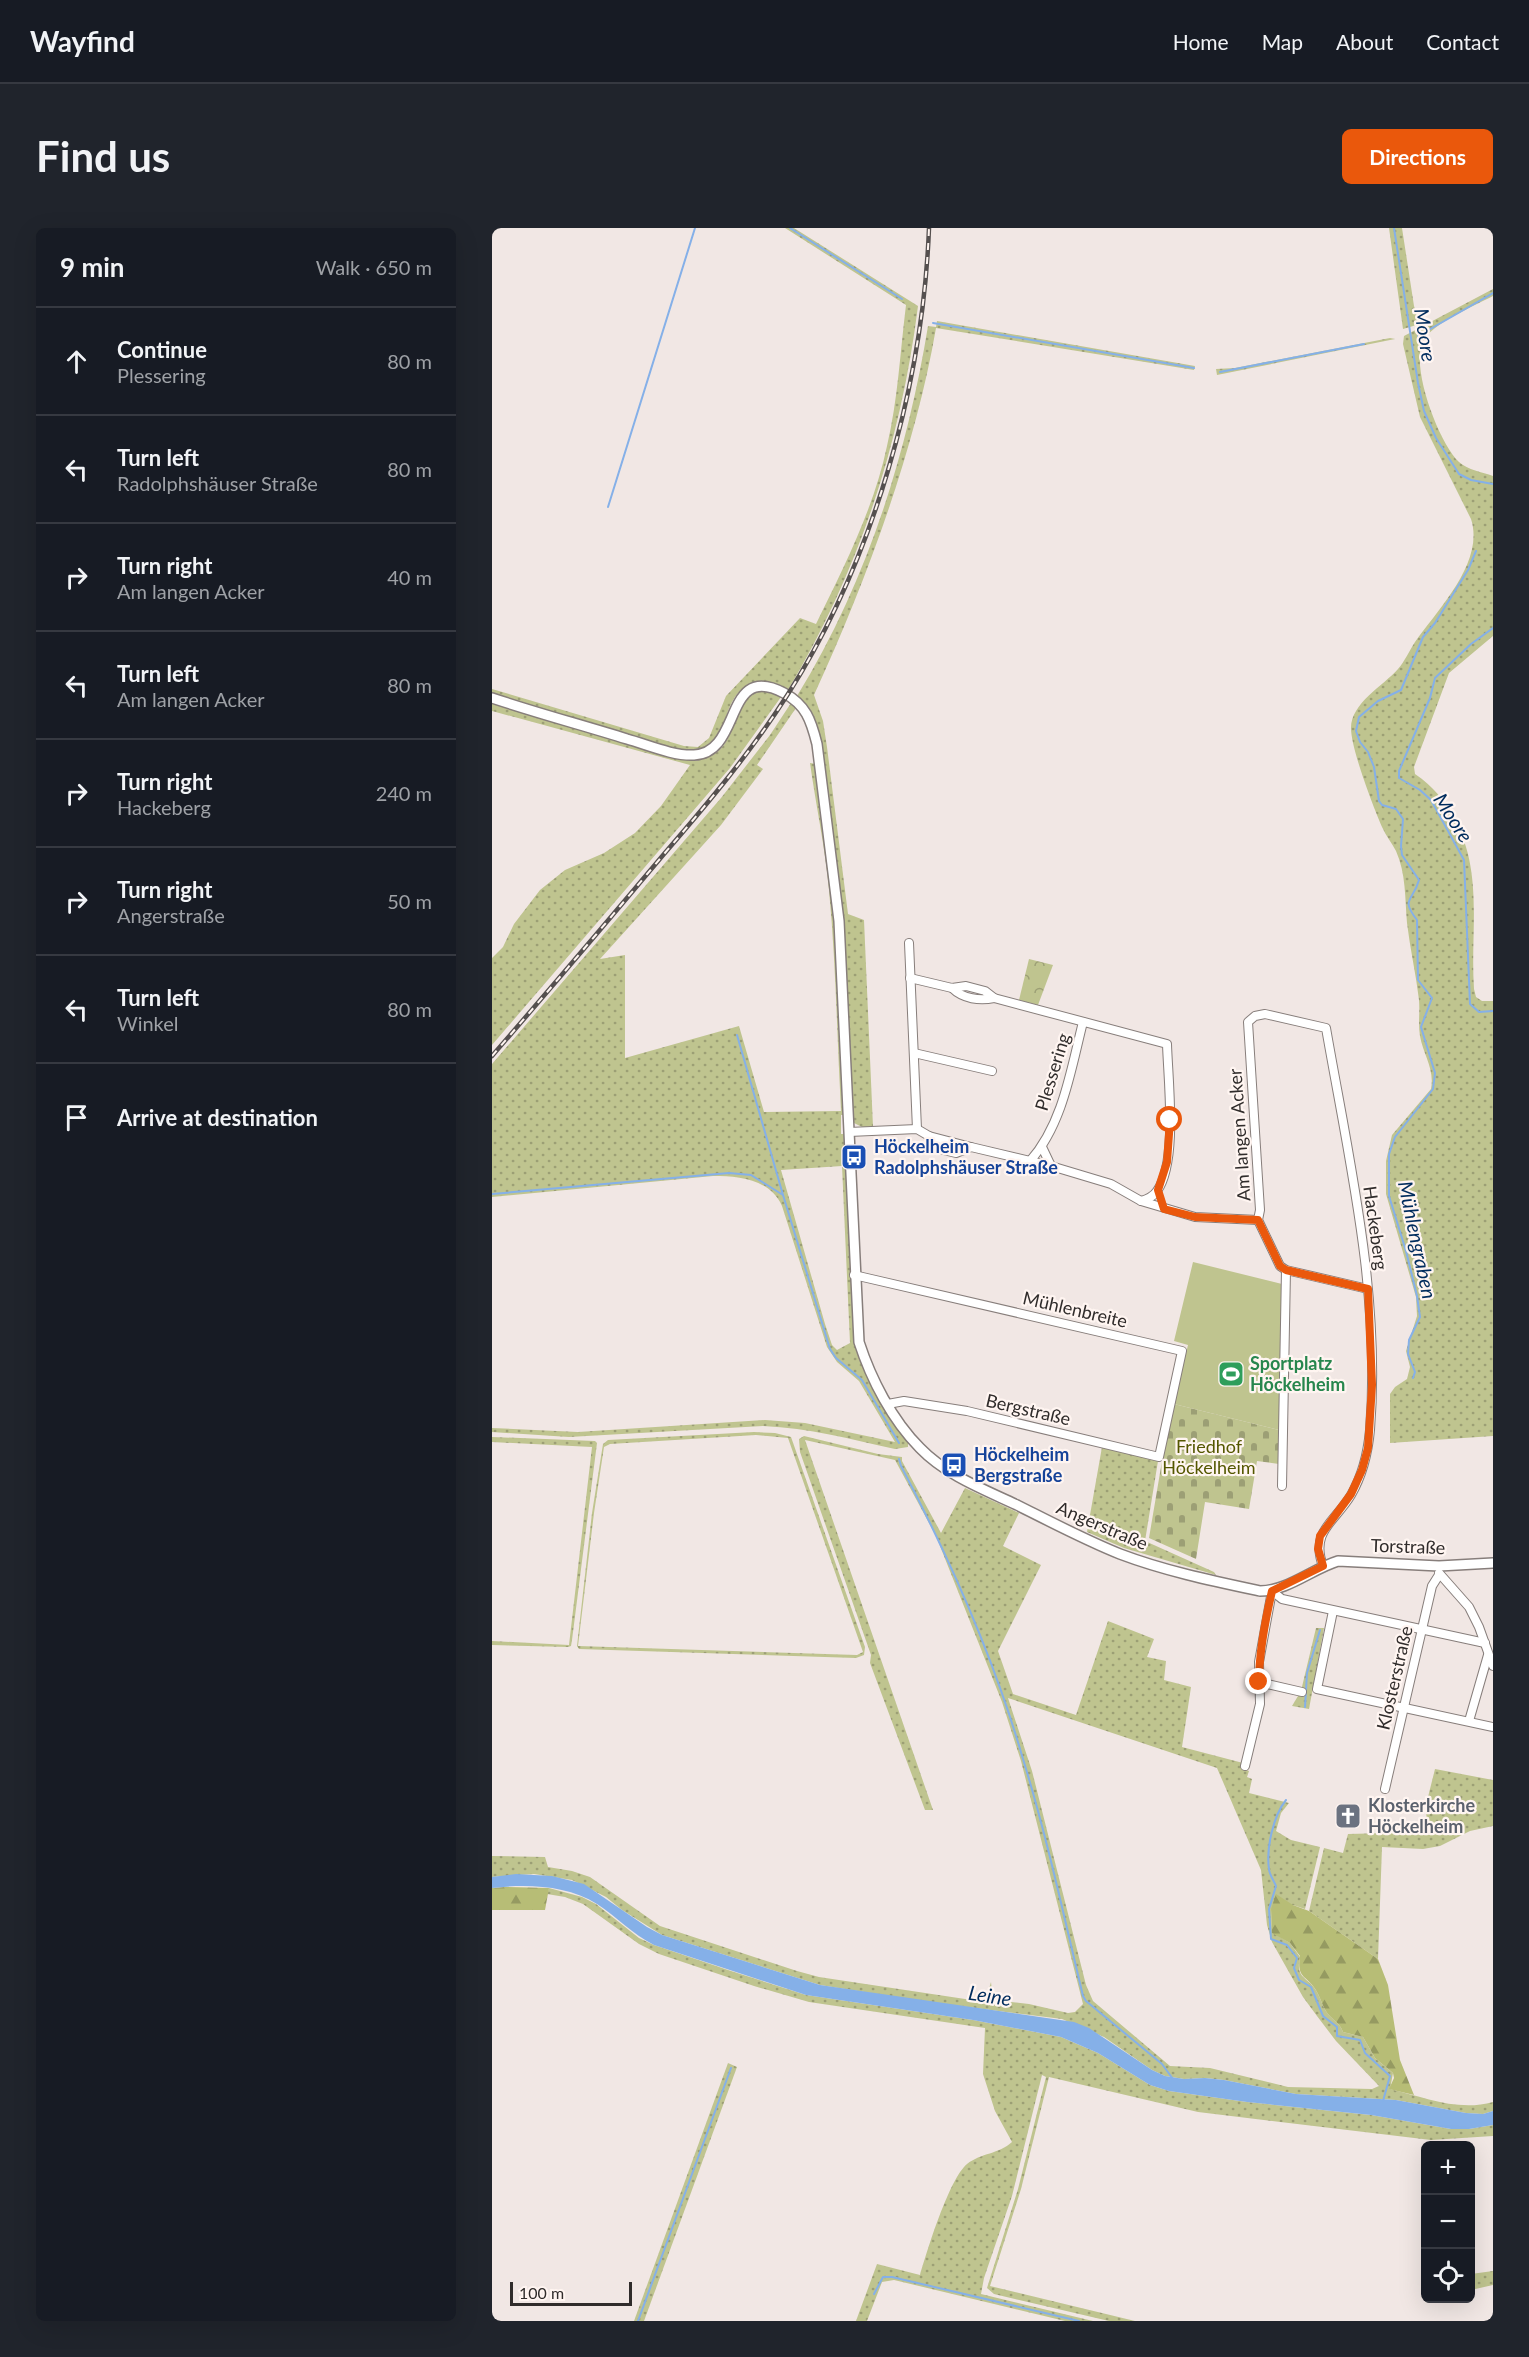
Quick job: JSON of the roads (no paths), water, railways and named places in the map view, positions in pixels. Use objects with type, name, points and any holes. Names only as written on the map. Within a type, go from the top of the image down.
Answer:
[{"type":"street","name":"Angerstraße","points":[[492,698],[691,756],[701,755],[719,744],[726,734],[738,701],[749,690],[774,688],[801,704],[811,719],[817,744],[835,880],[848,1100],[854,1275],[859,1342],[867,1365],[888,1404],[921,1450],[937,1463],[988,1492],[1119,1554],[1178,1572],[1260,1591],[1272,1591]]},
{"type":"street","points":[[909,943],[917,1129]]},
{"type":"street","points":[[910,978],[952,988],[966,986],[985,991],[994,998],[1083,1022]]},
{"type":"street","name":"Hackeberg","points":[[1255,1016],[1265,1014],[1326,1028],[1361,1227],[1368,1289],[1372,1385],[1368,1448],[1362,1470],[1351,1494],[1320,1536],[1318,1549],[1323,1566]]},
{"type":"street","name":"Am langen Acker","points":[[1255,1016],[1248,1022],[1260,1210],[1258,1220],[1280,1266],[1286,1270]]},
{"type":"street","name":"Plessering","points":[[1030,1161],[1042,1147],[1063,1100],[1083,1022],[1167,1044],[1170,1120],[1167,1162],[1158,1190]]},
{"type":"street","points":[[914,1053],[992,1071]]},
{"type":"street","points":[[849,1132],[917,1129],[929,1136],[939,1149],[956,1153],[971,1147],[1051,1166],[1111,1184],[1141,1201],[1195,1217],[1258,1220]]},
{"type":"street","points":[[1042,1147],[1051,1166]]},
{"type":"street","points":[[1141,1201],[1151,1197],[1158,1190],[1164,1209]]},
{"type":"street","points":[[1282,1486],[1286,1270],[1368,1289]]},
{"type":"street","name":"Mühlenbreite","points":[[854,1275],[1182,1351],[1159,1457]]},
{"type":"street","name":"Bergstraße","points":[[888,1404],[904,1401],[967,1411],[1159,1457]]},
{"type":"street","name":"Torstraße","points":[[1323,1566],[1338,1561],[1353,1561],[1439,1571],[1493,1563]]},
{"type":"street","points":[[1272,1591],[1323,1566]]},
{"type":"street","points":[[1439,1571],[1469,1607],[1493,1666]]},
{"type":"street","name":"Klosterstraße","points":[[1385,1789],[1432,1586],[1439,1571]]},
{"type":"street","points":[[1272,1591],[1282,1599],[1485,1643]]},
{"type":"street","points":[[1245,1766],[1260,1704],[1262,1642],[1272,1591]]},
{"type":"street","points":[[1333,1611],[1317,1689],[1493,1726]]},
{"type":"street","points":[[1469,1721],[1488,1656]]},
{"type":"street","points":[[1259,1682],[1302,1692]]},
{"type":"water","points":[[516,1874],[552,1876],[584,1884],[662,1935],[820,1985],[1074,2022],[1089,2028],[1152,2070],[1165,2076],[1224,2080],[1296,2094],[1396,2100],[1466,2113],[1483,2114],[1493,2111],[1493,2125],[1451,2129],[1371,2115],[1169,2091],[1150,2085],[1098,2053],[1061,2037],[973,2020],[806,1995],[654,1945],[597,1904],[573,1893],[532,1886],[492,1888],[492,1877]]},
{"type":"waterway","points":[[608,507],[695,228]]},
{"type":"waterway","points":[[790,228],[902,299]]},
{"type":"waterway","name":"Moore","points":[[1394,228],[1424,411],[1436,438],[1459,474],[1471,480],[1493,484]]},
{"type":"waterway","points":[[1418,336],[1493,293]]},
{"type":"waterway","points":[[933,323],[1194,368]]},
{"type":"waterway","points":[[1220,372],[1364,344]]},
{"type":"waterway","name":"Mühlengraben","points":[[1413,1378],[1415,1372],[1408,1354],[1409,1340],[1420,1317],[1406,1251],[1389,1196],[1389,1154],[1395,1137],[1433,1089],[1435,1073],[1421,1027],[1432,998],[1418,980],[1417,920],[1409,908],[1409,900],[1419,880],[1402,855],[1403,819],[1396,809],[1382,805],[1379,801],[1374,767],[1356,731],[1359,717],[1378,701],[1401,690],[1423,637],[1435,623],[1468,570],[1476,551]]},
{"type":"waterway","name":"Moore","points":[[1493,628],[1471,644],[1435,678],[1430,698],[1399,771],[1399,778],[1420,790],[1431,800],[1464,860],[1470,1004],[1479,1012],[1493,1011]]},
{"type":"waterway","points":[[737,1035],[830,1349],[836,1358],[862,1380],[899,1443]]},
{"type":"waterway","points":[[492,1194],[729,1173],[751,1175],[783,1195]]},
{"type":"waterway","points":[[899,1459],[970,1610],[999,1684],[1032,1788],[1083,1996],[1086,2001],[1162,2064],[1173,2079]]},
{"type":"waterway","name":"Mühlengraben","points":[[1305,1707],[1307,1673],[1320,1630]]},
{"type":"waterway","name":"Mühlengraben","points":[[1286,1800],[1274,1824],[1268,1861],[1269,1871],[1276,1886],[1269,1909],[1271,1939],[1287,1945],[1297,1958],[1294,1968],[1299,1980],[1311,1987],[1323,2016],[1337,2027],[1337,2036],[1360,2040],[1365,2053],[1390,2076],[1383,2101]]},
{"type":"waterway","points":[[638,2321],[731,2068]]},
{"type":"waterway","points":[[874,2294],[883,2277],[892,2277],[1079,2321]]},
{"type":"railway","points":[[492,1056],[729,776],[760,736],[788,694],[818,642],[845,587],[868,530],[888,470],[904,409],[916,348],[925,288],[929,228]]},
{"type":"place","name":"Höckelheim Radolphshäuser Straße","points":[[854,1157]]},
{"type":"place","name":"Sportplatz Höckelheim","points":[[1231,1374]]},
{"type":"place","name":"Höckelheim Bergstraße","points":[[954,1465]]},
{"type":"place","name":"Klosterkirche Höckelheim","points":[[1348,1816]]},
{"type":"park label","name":"Friedhof Höckelheim","points":[[1209,1457]]},
{"type":"water label","name":"Leine","points":[[990,1996]]}]
